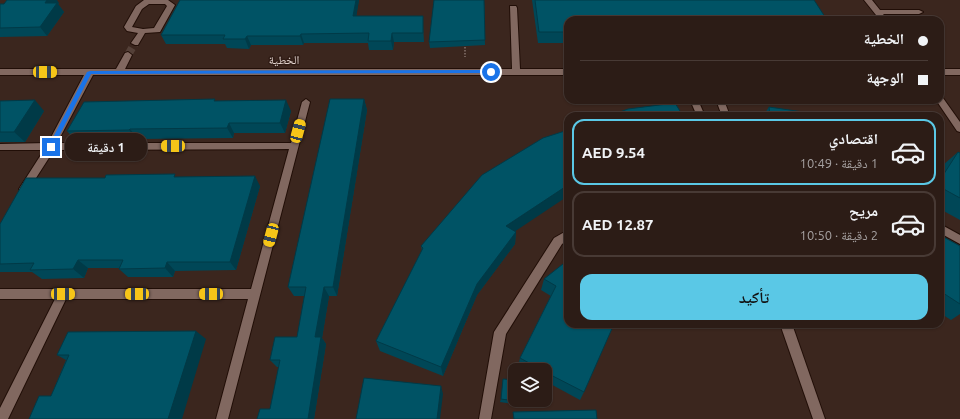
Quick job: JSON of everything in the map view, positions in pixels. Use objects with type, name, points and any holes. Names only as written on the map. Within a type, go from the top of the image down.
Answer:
[{"type":"street","points":[[868,0],[881,16]]},
{"type":"street","points":[[147,2],[171,3],[157,30],[143,31],[130,29],[128,27],[142,4],[147,2]]},
{"type":"street","points":[[513,8],[516,71]]},
{"type":"street","points":[[878,12],[919,12]]},
{"type":"street","points":[[135,43],[143,31]]},
{"type":"street","points":[[119,72],[128,55]]},
{"type":"street","name":"الخطية","points":[[0,72],[564,72]]},
{"type":"street","points":[[17,200],[51,147],[90,72]]},
{"type":"street","points":[[944,72],[960,72]]},
{"type":"street","points":[[222,419],[306,102]]},
{"type":"street","points":[[943,104],[960,129]]},
{"type":"street","points":[[0,147],[295,146]]},
{"type":"street","points":[[944,230],[960,240]]},
{"type":"street","points":[[485,419],[500,332],[558,241],[564,237]]},
{"type":"street","points":[[0,294],[255,294]]},
{"type":"street","points":[[1,419],[63,294]]},
{"type":"street","points":[[787,328],[819,419]]},
{"type":"path","points":[[465,43],[465,72]]},
{"type":"building","points":[[7,0],[47,0],[45,3],[57,3],[40,27],[0,28],[0,4],[4,4]]},
{"type":"building","points":[[180,0],[356,0],[353,16],[423,16],[423,33],[392,33],[391,41],[368,41],[369,33],[301,34],[300,36],[247,36],[245,39],[223,39],[225,35],[161,35]]},
{"type":"building","points":[[434,0],[484,0],[485,40],[429,42]]},
{"type":"building","points":[[535,0],[814,0],[824,16],[564,16],[564,32],[539,32]]},
{"type":"building","points":[[215,99],[214,101],[286,100],[280,123],[229,123],[227,128],[67,131],[84,102]]},
{"type":"building","points":[[330,99],[364,99],[333,287],[324,287],[315,337],[321,337],[308,419],[257,419],[260,409],[270,409],[280,360],[270,360],[275,337],[297,337],[306,287],[288,287]]},
{"type":"building","points":[[35,100],[14,132],[0,132],[0,101]]},
{"type":"building","points":[[676,104],[681,112],[620,112],[628,109]]},
{"type":"building","points":[[769,107],[803,112],[770,112]]},
{"type":"building","points":[[564,131],[564,188],[506,226],[516,232],[477,284],[441,367],[376,341],[423,248],[421,246],[482,175],[543,138]]},
{"type":"building","points":[[958,152],[960,153],[960,198],[944,189],[944,174]]},
{"type":"building","points":[[175,174],[174,177],[255,176],[230,262],[167,262],[165,268],[119,269],[123,260],[78,260],[73,269],[30,270],[34,263],[0,264],[0,224],[26,178],[105,178],[106,175]]},
{"type":"building","points":[[944,237],[960,246],[960,304],[944,294]]},
{"type":"building","points":[[564,263],[564,328],[612,328],[584,392],[552,376],[552,363],[529,363],[520,358],[556,286],[544,279]]},
{"type":"building","points":[[196,331],[168,419],[29,419],[39,396],[51,396],[69,355],[57,355],[68,332]]},
{"type":"building","points":[[364,378],[441,386],[437,419],[356,419]]},
{"type":"building","points":[[503,379],[508,379],[508,400],[501,399]]},
{"type":"building","points":[[596,410],[597,419],[514,419],[513,412]]},
{"type":"tunnel","points":[[128,55],[135,43]]},
{"type":"route","points":[[51,147],[90,72],[491,72]]}]
